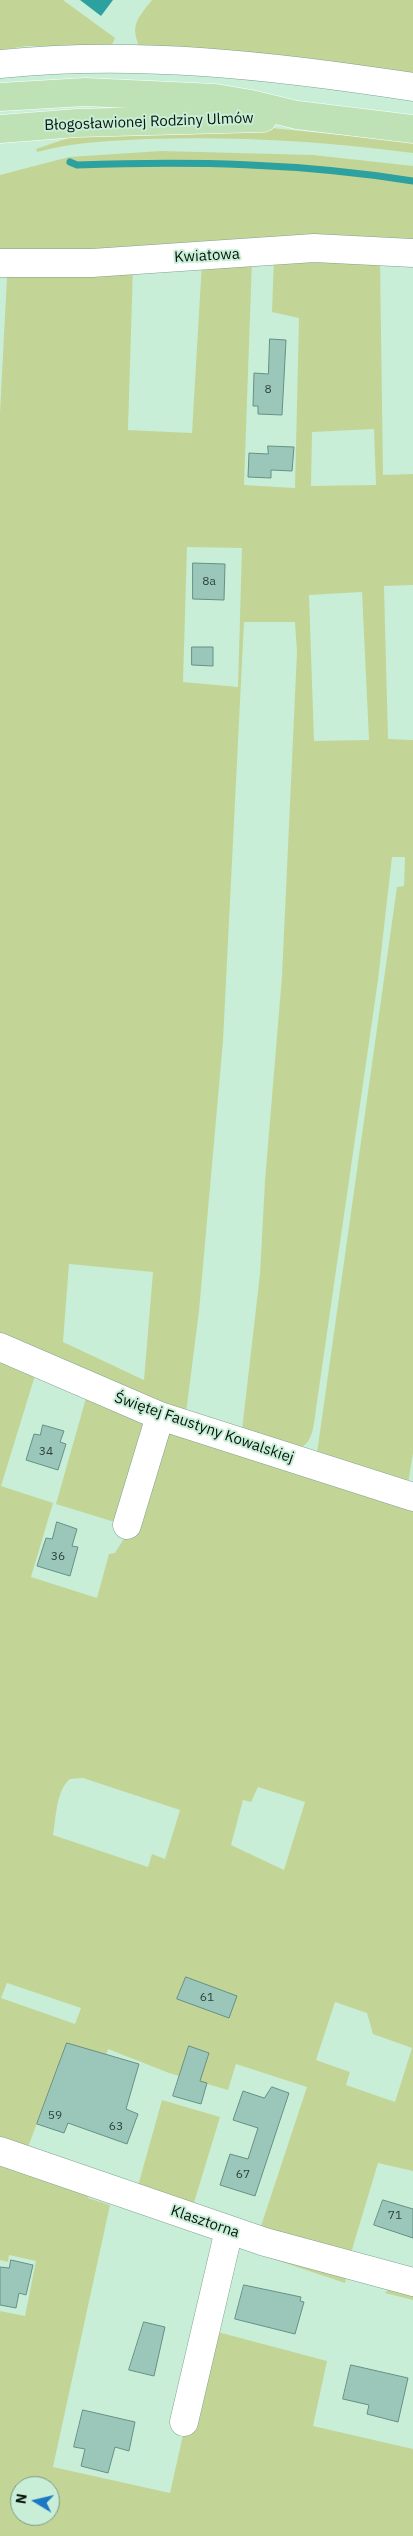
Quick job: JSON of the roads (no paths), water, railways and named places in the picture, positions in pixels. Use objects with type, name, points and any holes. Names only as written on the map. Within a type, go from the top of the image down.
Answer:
[{"type":"main road","name":"Błogosławionej Rodziny Ulmów","points":[[0,98],[85,92],[166,95],[224,100],[297,115],[413,129]]},
{"type":"main road","name":"Błogosławionej Rodziny Ulmów","points":[[0,129],[77,123],[248,119],[297,115]]},
{"type":"street","points":[[0,64],[62,58],[221,63],[302,71],[413,87]]},
{"type":"street","name":"Kwiatowa","points":[[0,263],[92,262],[314,248],[413,253]]},
{"type":"street","name":"Świętej Faustyny Kowalskiej","points":[[0,1347],[160,1416],[413,1497]]},
{"type":"street","points":[[127,1525],[160,1416]]},
{"type":"street","name":"Klasztorna","points":[[0,2151],[264,2242],[413,2282]]},
{"type":"street","points":[[184,2422],[229,2230]]},
{"type":"water","points":[[80,0],[113,0],[101,16]]},
{"type":"waterway","points":[[70,162],[77,165],[161,163],[287,167],[329,170],[413,181]]}]
